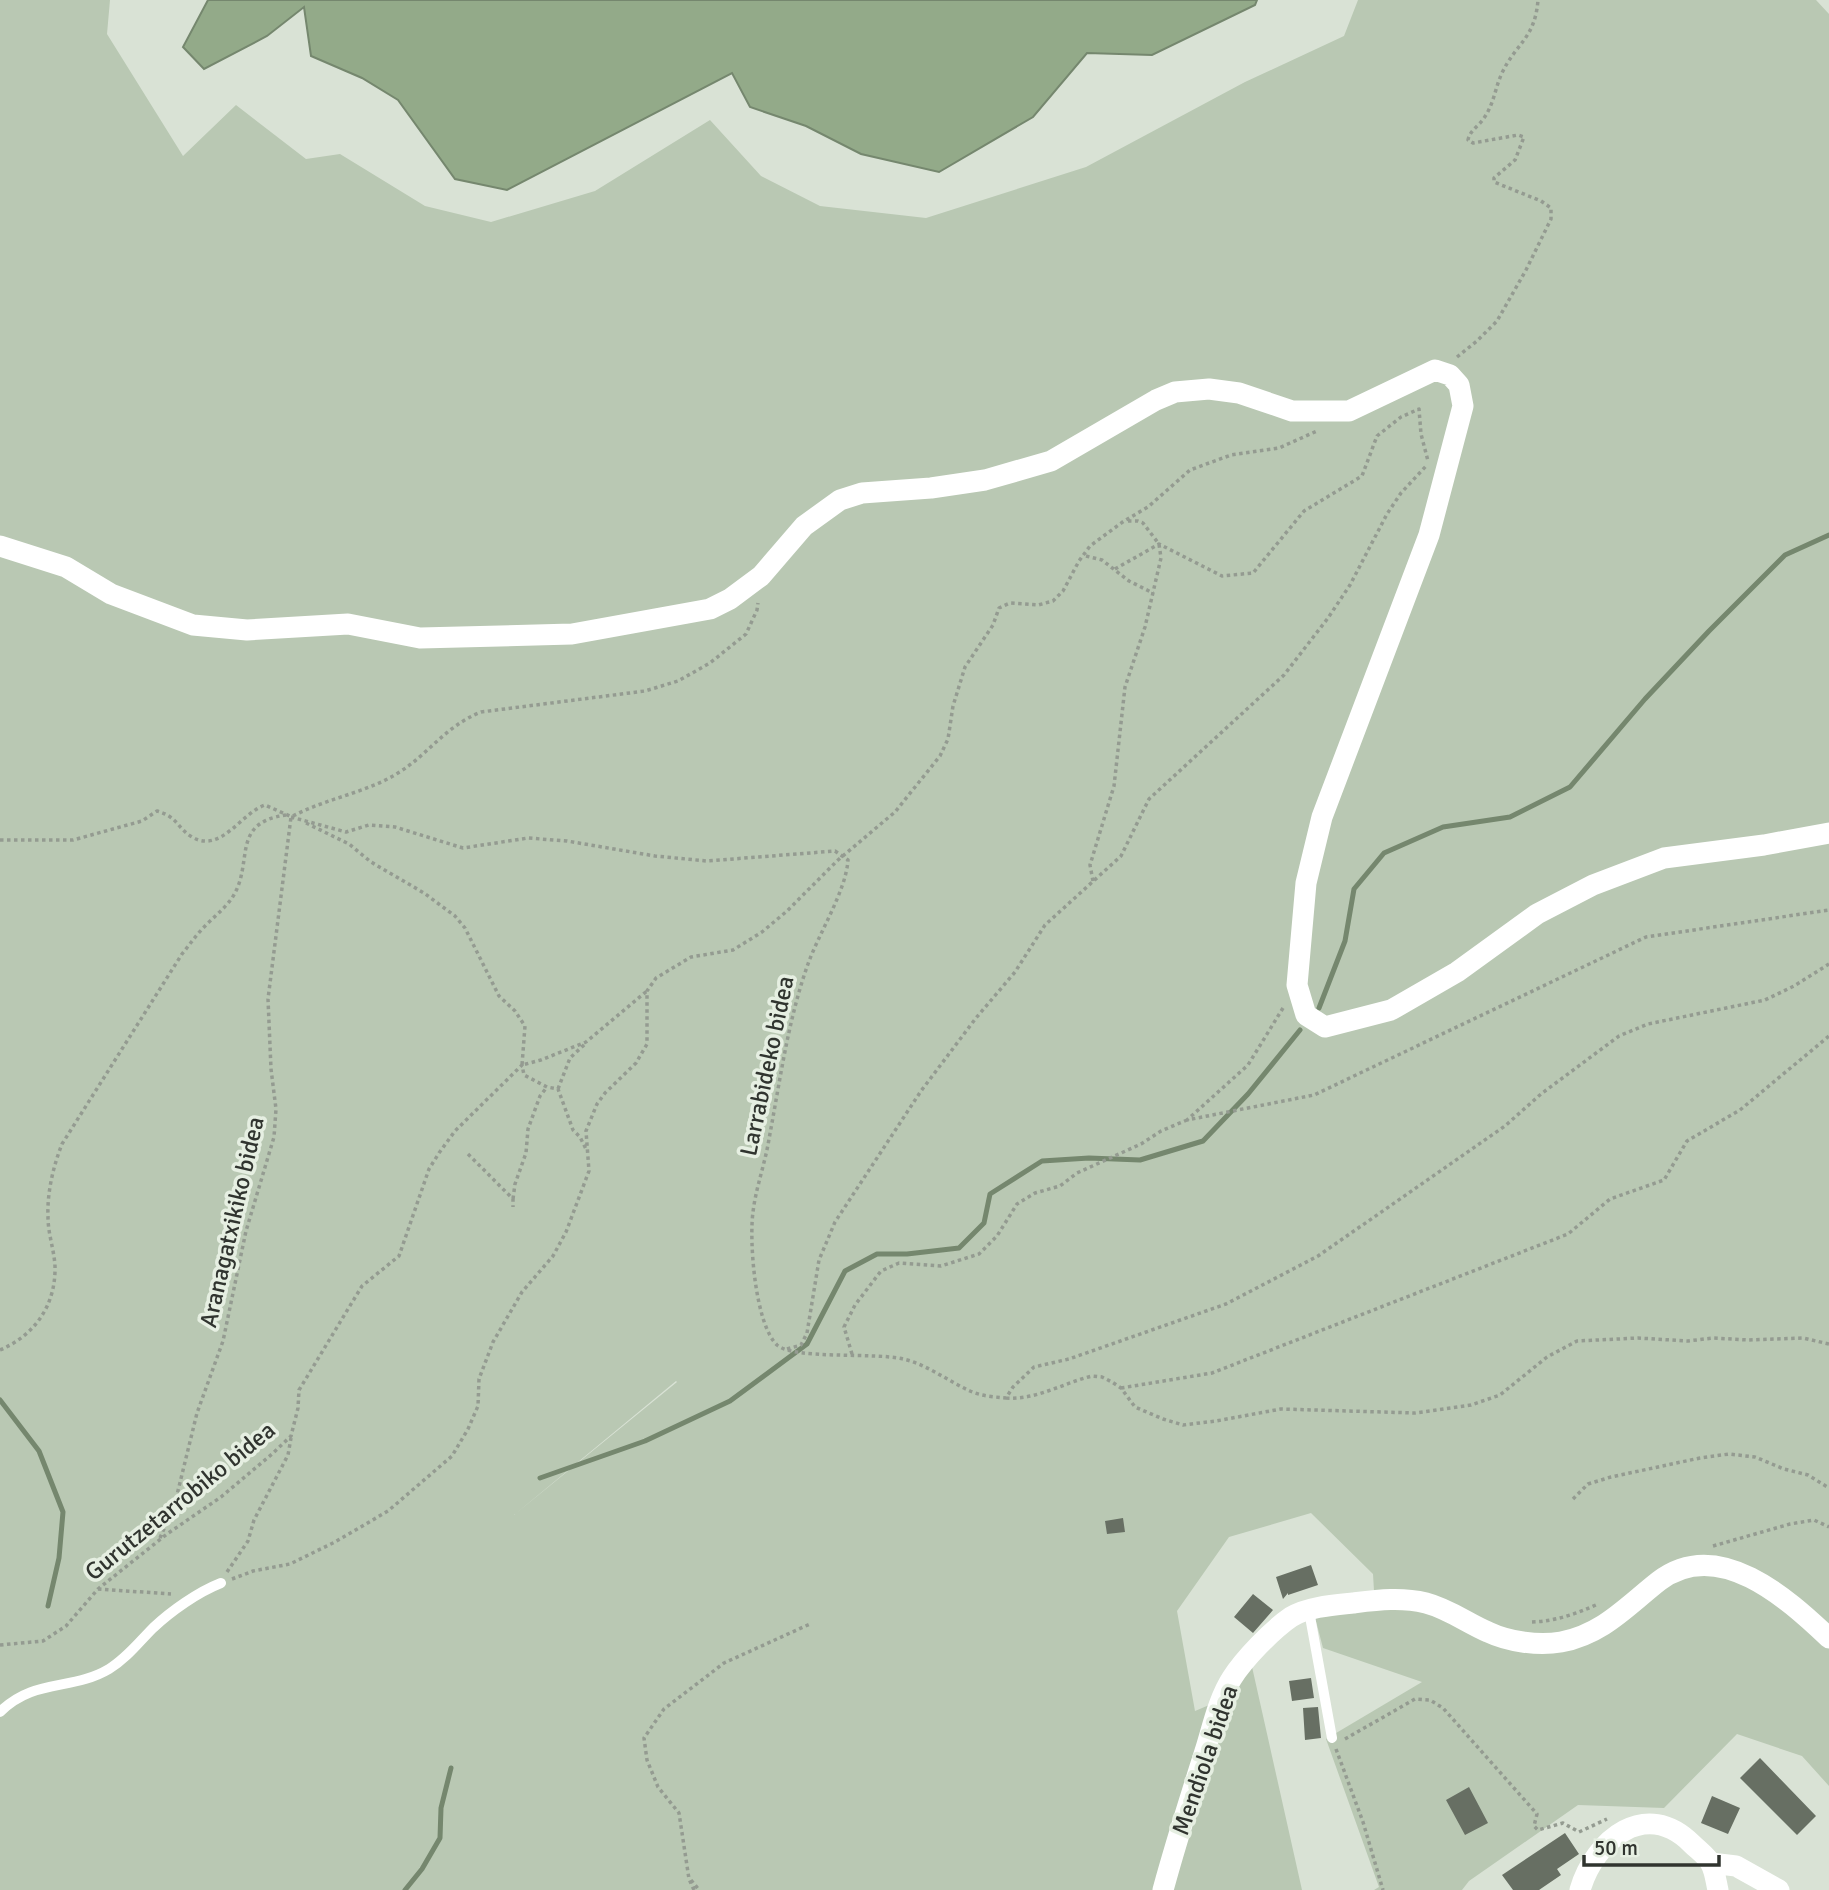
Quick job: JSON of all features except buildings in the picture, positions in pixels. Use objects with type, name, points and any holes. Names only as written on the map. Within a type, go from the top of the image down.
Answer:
[{"type":"street","points":[[0,545],[66,567],[111,594],[193,625],[247,630],[348,624],[420,638],[572,634],[710,609],[730,599],[761,576],[804,526],[841,500],[862,493],[931,488],[985,480],[1051,461],[1156,400],[1175,392],[1209,389],[1239,393],[1293,411],[1349,411],[1405,383],[1436,370],[1443,371],[1460,385],[1463,406],[1429,535],[1322,817],[1306,883],[1297,985],[1306,1015],[1325,1027],[1391,1010],[1457,972],[1537,914],[1593,885],[1664,858],[1764,845],[1829,833]]},
{"type":"street","name":"Mendiola bidea","points":[[1163,1890],[1220,1704],[1232,1678],[1274,1632],[1293,1616],[1328,1606],[1385,1599],[1412,1600],[1438,1606],[1488,1632],[1508,1639],[1558,1642],[1584,1636],[1602,1628],[1662,1579],[1682,1569],[1707,1566],[1733,1569],[1761,1582],[1829,1638]]},
{"type":"street","points":[[1580,1890],[1587,1869],[1600,1849],[1619,1833],[1640,1824],[1667,1825],[1688,1839],[1711,1863],[1718,1890]]},
{"type":"street","points":[[1711,1863],[1735,1866],[1779,1890]]},
{"type":"lane","points":[[0,1712],[34,1689],[76,1681],[108,1669],[142,1642],[163,1620],[222,1583]]},
{"type":"lane","points":[[1309,1611],[1332,1738]]},
{"type":"path","points":[[1443,371],[1497,321],[1551,219],[1550,208],[1541,201],[1494,182],[1494,178],[1515,160],[1524,137],[1518,135],[1474,143],[1468,140],[1469,134],[1484,119],[1503,71],[1532,28],[1538,0]]},
{"type":"path","points":[[1124,521],[1143,523],[1159,544],[1222,576],[1253,573],[1304,511],[1362,476],[1377,436],[1401,417],[1419,409],[1421,434],[1429,463]]},
{"type":"path","points":[[589,1159],[580,1137],[573,1130],[558,1089],[570,1058],[647,991],[656,978],[691,957],[733,950],[762,932],[788,911],[842,856],[894,812],[940,756],[948,739],[953,706],[965,667],[993,625],[999,608],[1010,603],[1038,605],[1053,601],[1063,591],[1090,546],[1148,507],[1190,470],[1231,455],[1279,448],[1312,435],[1320,428],[1315,421],[1293,411]]},
{"type":"path","points":[[785,1349],[801,1345],[807,1333],[819,1260],[835,1222],[921,1091],[1015,972],[1045,925],[1121,856],[1149,799],[1284,676],[1350,585],[1401,493],[1434,455]]},
{"type":"path","points":[[1115,569],[1159,544]]},
{"type":"path","points":[[1093,881],[1090,865],[1112,795],[1125,687],[1145,627],[1161,558],[1159,544]]},
{"type":"path","points":[[1086,555],[1094,556],[1129,581],[1153,593]]},
{"type":"path","points":[[0,1350],[30,1333],[51,1296],[55,1267],[48,1208],[53,1170],[62,1144],[181,954],[205,925],[226,906],[237,890],[251,834],[265,819],[289,816],[366,789],[394,775],[446,732],[464,719],[481,712],[645,691],[678,681],[710,663],[746,634],[757,610],[761,576]]},
{"type":"path","points":[[0,840],[73,840],[142,821],[157,811],[171,815],[192,837],[213,841],[265,805],[349,844],[371,862],[424,893],[454,916],[465,928],[499,996],[525,1026],[522,1065],[524,1075],[547,1087],[558,1089]]},
{"type":"path","points":[[289,816],[346,832],[369,825],[395,827],[463,848],[528,838],[707,861],[835,851],[842,856]]},
{"type":"path","name":"Aranagatxikiko bidea","points":[[158,1541],[175,1503],[197,1413],[223,1341],[246,1231],[274,1137],[276,1109],[268,999],[289,816]]},
{"type":"path","name":"Larrabideko bidea","points":[[785,1349],[778,1345],[767,1331],[757,1293],[752,1240],[753,1212],[800,987],[848,869],[848,860],[842,856]]},
{"type":"path","points":[[852,1354],[844,1326],[881,1271],[899,1263],[941,1266],[979,1255],[997,1236],[1017,1205],[1035,1193],[1060,1186],[1077,1172],[1187,1120],[1314,1095],[1646,937],[1829,910]]},
{"type":"path","points":[[1006,1398],[1013,1387],[1034,1367],[1080,1355],[1226,1304],[1318,1256],[1505,1126],[1541,1094],[1619,1036],[1648,1024],[1765,1000],[1829,964]]},
{"type":"path","points":[[1187,1120],[1248,1065],[1297,985]]},
{"type":"path","points":[[222,1583],[253,1571],[290,1564],[335,1542],[388,1511],[452,1456],[478,1406],[479,1379],[493,1342],[522,1292],[553,1256],[566,1232],[589,1171],[586,1131],[597,1104],[636,1063],[647,1044],[647,991]]},
{"type":"path","points":[[1121,1388],[1212,1373],[1568,1234],[1610,1199],[1664,1180],[1687,1141],[1740,1110],[1829,1036]]},
{"type":"path","points":[[522,1065],[586,1042]]},
{"type":"path","name":"Gurutzetarrobiko bidea","points":[[0,1645],[43,1641],[66,1626],[98,1589],[158,1541],[221,1497],[291,1436],[299,1391],[357,1294],[374,1275],[399,1256],[429,1169],[455,1131],[522,1065]]},
{"type":"path","points":[[513,1207],[515,1184],[526,1153],[527,1129],[540,1096],[547,1087]]},
{"type":"path","points":[[468,1154],[513,1199]]},
{"type":"path","points":[[785,1349],[808,1354],[887,1356],[906,1360],[972,1392],[1006,1398],[1035,1396],[1092,1376],[1102,1377],[1121,1388],[1135,1407],[1183,1425],[1281,1409],[1415,1413],[1471,1405],[1494,1398],[1512,1387],[1547,1357],[1577,1341],[1638,1338],[1688,1341],[1713,1338],[1803,1338],[1829,1344]]},
{"type":"path","points":[[222,1583],[248,1541],[265,1496],[288,1455],[291,1436]]},
{"type":"path","points":[[1573,1499],[1588,1484],[1700,1458],[1729,1454],[1755,1457],[1808,1475],[1829,1488]]},
{"type":"path","points":[[98,1589],[148,1594],[181,1592]]},
{"type":"path","points":[[694,1890],[689,1879],[678,1813],[657,1787],[647,1760],[644,1738],[664,1709],[724,1663],[810,1624]]},
{"type":"path","points":[[1383,1890],[1363,1822],[1332,1738],[1345,1739],[1384,1714],[1415,1699],[1430,1700],[1443,1708],[1537,1814],[1535,1826],[1538,1830],[1563,1823],[1579,1832]]},
{"type":"path","points":[[689,1879],[699,1890]]},
{"type":"shaded area","points":[[0,0],[110,0],[107,34],[183,156],[236,105],[306,159],[340,154],[425,206],[491,222],[595,191],[710,120],[761,176],[820,206],[926,218],[1086,167],[1245,82],[1344,36],[1358,0],[1816,0],[1829,14],[1829,1786],[1802,1756],[1737,1734],[1664,1808],[1578,1805],[1469,1881],[1462,1890],[1374,1890],[1379,1887],[1326,1739],[1422,1682],[1323,1648],[1311,1602],[1374,1591],[1373,1574],[1311,1513],[1229,1537],[1177,1611],[1195,1711],[1214,1703],[1248,1649],[1302,1890],[0,1890]],"holes":[[[676,1381],[677,1382],[514,1515]]]},
{"type":"shaded area","points":[[208,0],[1257,0],[1255,5],[1152,55],[1087,53],[1033,117],[939,172],[861,154],[806,126],[750,107],[732,73],[507,190],[455,179],[398,100],[362,78],[311,56],[304,7],[267,36],[204,69],[183,47]]},
{"type":"waterway","points":[[1319,1008],[1345,941],[1354,889],[1384,853],[1443,827],[1510,817],[1570,787],[1645,699],[1785,555],[1829,535]]},
{"type":"waterway","points":[[540,1478],[645,1441],[730,1401],[807,1344],[845,1271],[877,1254],[907,1254],[959,1248],[984,1223],[990,1194],[1042,1161],[1089,1158],[1140,1160],[1203,1141],[1248,1094],[1300,1030]]},
{"type":"waterway","points":[[0,1400],[39,1451],[63,1512],[59,1558],[48,1606]]},
{"type":"waterway","points":[[405,1890],[422,1869],[440,1838],[441,1808],[451,1768]]}]
